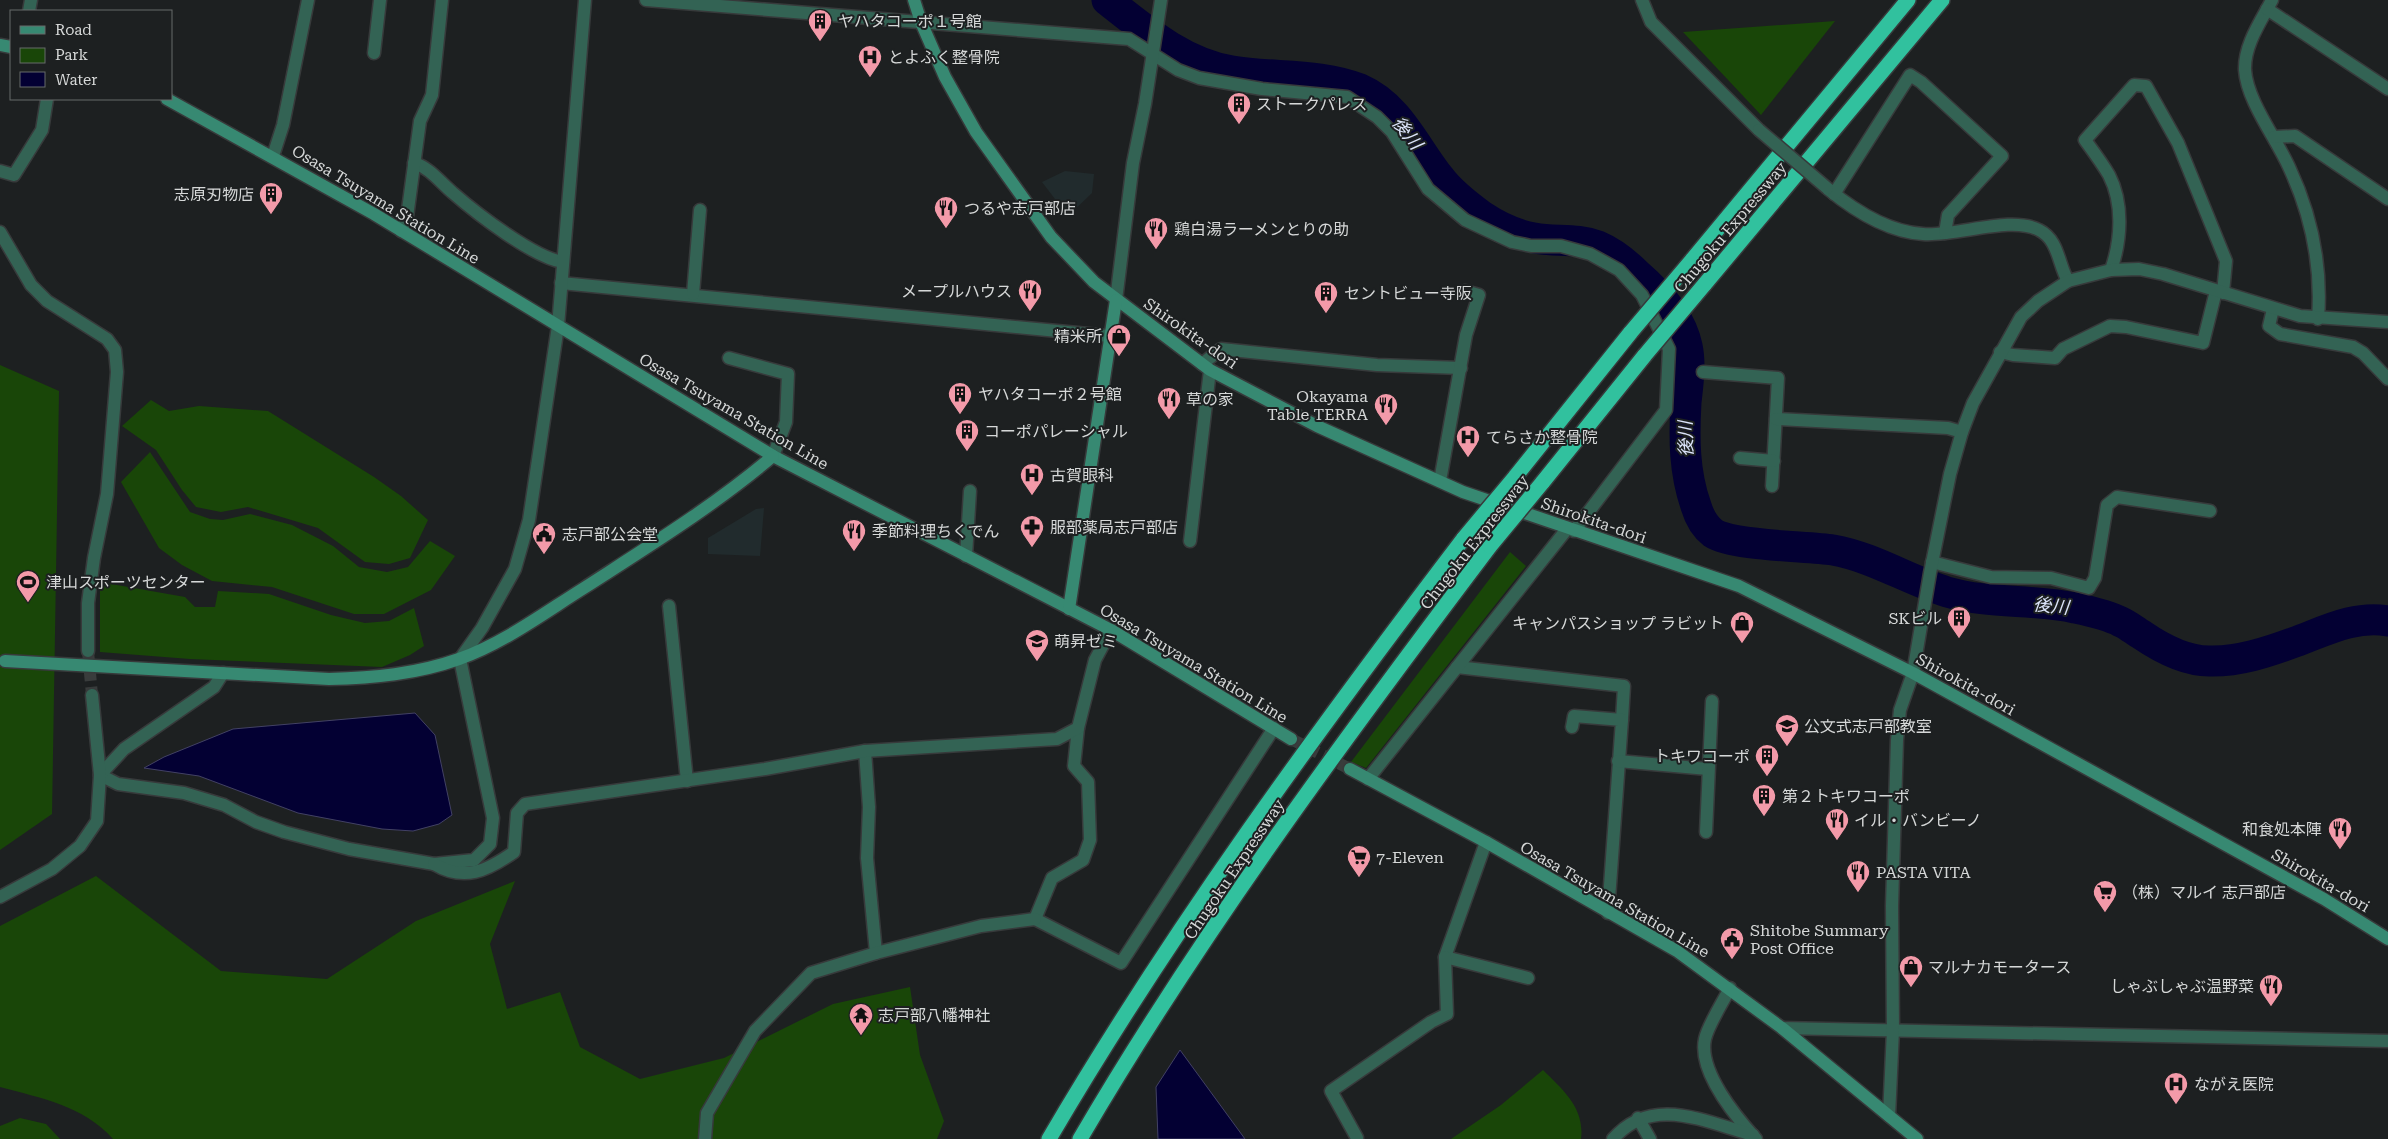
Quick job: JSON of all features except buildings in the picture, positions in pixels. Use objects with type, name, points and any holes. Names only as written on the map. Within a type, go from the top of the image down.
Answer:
[{"type":"highway","name":"Chugoku Expressway","points":[[1049,1139],[1145,984],[1221,870],[1320,731],[1464,538],[1632,332],[1908,0]]},
{"type":"highway","name":"Chugoku Expressway","points":[[1080,1139],[1170,994],[1239,891],[1320,774],[1490,546],[1645,355],[1942,0]]},
{"type":"street","points":[[274,156],[283,125],[308,0]]},
{"type":"street","points":[[374,53],[380,0]]},
{"type":"street","points":[[401,231],[407,217],[420,121],[432,95],[442,0]]},
{"type":"street","points":[[100,775],[118,784],[184,794],[224,805],[256,822],[284,832],[349,849],[434,864],[474,860],[490,844],[493,818],[460,659],[482,628],[515,569],[531,511],[558,326],[584,0]]},
{"type":"street","points":[[646,0],[1129,39],[1153,50],[1178,70],[1199,78],[1262,89],[1347,97],[1377,116],[1392,132],[1428,189],[1465,220],[1512,242],[1531,246],[1561,246],[1590,254],[1619,270],[1642,295],[1669,349],[1666,410],[1368,779]]},
{"type":"street","name":"Shirokita-dori","points":[[914,0],[920,22],[945,77],[976,132],[1051,238],[1094,282],[1206,367],[1317,426],[1440,481],[1570,530],[1739,586],[1913,673],[2324,899],[2388,939]]},
{"type":"street","points":[[1069,609],[1109,336],[1116,300],[1134,163],[1160,0]]},
{"type":"street","points":[[1642,0],[1651,22],[1759,130],[1830,191],[1866,216],[1891,227],[1922,234],[2017,224],[2040,230],[2054,242],[2068,281]]},
{"type":"street","points":[[2318,319],[2320,291],[2313,241],[2305,205],[2274,136],[2249,89],[2245,70],[2248,49],[2270,5],[2388,89]]},
{"type":"street","points":[[1830,191],[1910,75],[1921,82],[2002,156],[1948,215],[1945,233]]},
{"type":"street","points":[[2000,352],[2013,355],[2055,358],[2063,349],[2110,326],[2126,327],[2203,343],[2220,292],[2226,261],[2178,143],[2146,86],[2134,85],[2085,140],[2110,177],[2117,205],[2120,229],[2117,254],[2111,270]]},
{"type":"street","points":[[0,171],[14,175],[42,130],[47,100]]},
{"type":"street","name":"Osasa Tsuyama Station Line","points":[[169,100],[274,156],[774,456],[1111,630],[1291,739]]},
{"type":"street","points":[[2274,136],[2295,136],[2388,199]]},
{"type":"street","points":[[414,163],[423,166],[454,194],[494,224],[551,260],[563,262]]},
{"type":"street","points":[[693,294],[700,210]]},
{"type":"street","points":[[0,232],[31,285],[47,301],[107,339],[115,350],[117,372],[107,494],[88,603],[88,651]]},
{"type":"street","points":[[1889,1116],[1892,1030],[1892,906],[1897,740],[1900,710],[1913,673],[1925,600],[1950,474],[1962,432],[1973,403],[2021,317],[2038,301],[2068,281],[2111,270],[2139,270],[2162,274],[2273,309],[2318,319],[2364,319],[2388,322]]},
{"type":"street","points":[[561,283],[693,294],[1109,336]]},
{"type":"street","points":[[1440,481],[1462,368],[1466,335],[1479,296],[1465,291]]},
{"type":"street","points":[[2273,309],[2269,326],[2280,334],[2353,347],[2363,353],[2388,379]]},
{"type":"street","points":[[1190,541],[1206,367],[1221,349],[1377,364],[1462,368]]},
{"type":"street","points":[[5,661],[329,679],[375,678],[419,670],[460,659],[509,636],[664,537],[744,480],[774,456],[786,422],[788,374],[729,358]]},
{"type":"street","points":[[1703,372],[1778,378],[1772,486]]},
{"type":"street","points":[[1776,419],[1948,428],[1962,432]]},
{"type":"street","points":[[1740,458],[1774,461]]},
{"type":"street","points":[[966,556],[970,491]]},
{"type":"street","points":[[1931,568],[1991,577],[2051,578],[2089,588],[2095,578],[2107,505],[2117,497],[2210,511]]},
{"type":"street","points":[[669,606],[687,781]]},
{"type":"street","points":[[1035,919],[1052,878],[1083,860],[1090,840],[1088,782],[1074,766],[1078,728],[1095,660],[1111,630]]},
{"type":"street","points":[[1457,667],[1624,686],[1608,913]]},
{"type":"street","points":[[100,775],[124,749],[214,687],[223,673]]},
{"type":"street","points":[[0,897],[52,869],[80,846],[96,821],[100,775],[92,695]]},
{"type":"street","points":[[1706,832],[1712,701]]},
{"type":"street","points":[[1572,727],[1574,716],[1622,720]]},
{"type":"street","points":[[434,864],[450,873],[472,872],[494,866],[514,852],[517,812],[525,804],[687,781],[865,751],[1057,739],[1078,728]]},
{"type":"street","points":[[705,1139],[707,1113],[755,1031],[811,973],[876,953],[981,926],[1035,919],[1121,963],[1274,728]]},
{"type":"street","points":[[865,751],[868,858],[876,953]]},
{"type":"street","points":[[1618,761],[1708,770]]},
{"type":"street","name":"Osasa Tsuyama Station Line","points":[[1350,769],[1486,842],[1677,951],[1730,988],[1782,1028],[1917,1139]]},
{"type":"street","points":[[1357,1138],[1331,1092],[1431,1022],[1447,1014],[1445,957],[1486,842]]},
{"type":"street","points":[[1445,957],[1528,978]]},
{"type":"street","points":[[1730,988],[1705,1039],[1706,1065],[1717,1086],[1755,1137]]},
{"type":"street","points":[[1782,1028],[2143,1034],[2388,1042]]},
{"type":"street","points":[[1613,1139],[1638,1118],[1656,1113],[1681,1115],[1755,1137]]},
{"type":"street","points":[[1638,1118],[1650,1139]]},
{"type":"shaded area","points":[[1065,171],[1094,174],[1092,193],[1068,216],[1042,182]]},
{"type":"shaded area","points":[[764,508],[760,556],[708,554],[708,538],[756,509]]},
{"type":"green space","points":[[1835,21],[1761,115],[1683,32]]},
{"type":"green space","name":"津山スポーツセンター","points":[[0,365],[59,391],[52,814],[0,850]]},
{"type":"green space","points":[[151,400],[169,411],[199,406],[268,411],[374,477],[401,496],[428,520],[410,558],[389,564],[365,562],[318,528],[248,507],[221,512],[196,507],[182,490],[156,450],[122,426]]},
{"type":"green space","points":[[150,452],[190,512],[210,519],[223,520],[250,514],[292,525],[333,546],[359,567],[387,572],[408,567],[430,541],[455,556],[431,590],[384,614],[354,614],[272,587],[212,581],[182,565],[159,548],[121,482]]},
{"type":"green space","points":[[1510,552],[1526,566],[1366,768],[1351,762]]},
{"type":"green space","points":[[100,582],[185,597],[195,607],[215,607],[218,591],[269,594],[331,615],[365,623],[389,621],[414,608],[424,646],[410,655],[382,667],[190,659],[100,652]]},
{"type":"green space","points":[[96,876],[221,971],[327,979],[416,921],[515,881],[490,944],[507,1009],[560,992],[580,1047],[640,1079],[724,1058],[833,1004],[910,987],[920,1055],[944,1121],[937,1139],[113,1139],[89,1118],[75,1111],[46,1100],[0,1087],[0,926]]},
{"type":"green space","points":[[1543,1070],[1565,1092],[1576,1109],[1580,1118],[1581,1139],[1451,1139],[1501,1105]]},
{"type":"green space","points":[[20,1118],[46,1124],[60,1139],[0,1139],[0,1126]]},
{"type":"water","points":[[415,713],[435,735],[452,815],[439,824],[413,831],[382,829],[298,813],[199,776],[144,768],[164,757],[233,729]]},
{"type":"water","points":[[1180,1050],[1245,1139],[1158,1139],[1156,1087]]},
{"type":"waterway","name":"後川","points":[[1107,0],[1150,34],[1197,61],[1232,71],[1329,80],[1360,89],[1374,96],[1396,116],[1449,189],[1482,216],[1507,230],[1527,237],[1582,242],[1598,246],[1628,266],[1668,306],[1684,335],[1689,360],[1685,429],[1687,468],[1692,493],[1699,513],[1704,524],[1713,533],[1736,541],[1848,553],[1933,587],[1963,596],[2043,603],[2092,612],[2124,623],[2157,645],[2191,659],[2220,661],[2253,656],[2340,625],[2364,620],[2388,621]]},
{"type":"tunnel","points":[[88,651],[92,695]]},
{"type":"tunnel","points":[[1291,739],[1350,769]]},
{"type":"place","name":"ヤハタコーポ１号館","points":[[820,42]]},
{"type":"place","name":"とよふく整骨院","points":[[870,78]]},
{"type":"place","name":"ストークパレス","points":[[1239,125]]},
{"type":"place","name":"志原刃物店","points":[[271,215]]},
{"type":"place","name":"つるや志戸部店","points":[[946,229]]},
{"type":"place","name":"鶏白湯ラーメンとりの助","points":[[1156,250]]},
{"type":"place","name":"メープルハウス","points":[[1030,312]]},
{"type":"place","name":"セントビュー寺阪","points":[[1326,314]]},
{"type":"place","name":"精米所","points":[[1119,357]]},
{"type":"place","name":"ヤハタコーポ２号館","points":[[960,415]]},
{"type":"place","name":"草の家","points":[[1169,420]]},
{"type":"place","name":"Okayama Table TERRA","points":[[1386,426]]},
{"type":"place","name":"コーポパレーシャル","points":[[967,452]]},
{"type":"place","name":"てらさか整骨院","points":[[1468,458]]},
{"type":"place","name":"古賀眼科","points":[[1032,496]]},
{"type":"place","name":"服部薬局志戸部店","points":[[1032,548]]},
{"type":"place","name":"季節料理ちくでん","points":[[854,552]]},
{"type":"place","name":"志戸部公会堂","points":[[544,555]]},
{"type":"place","name":"津山スポーツセンター","points":[[28,603]]},
{"type":"place","name":"SKビル","points":[[1959,639]]},
{"type":"place","name":"キャンパスショップ ラビット","points":[[1742,644]]},
{"type":"place","name":"萌昇ゼミ","points":[[1037,662]]},
{"type":"place","name":"公文式志戸部教室","points":[[1787,747]]},
{"type":"place","name":"トキワコーポ","points":[[1767,777]]},
{"type":"place","name":"第２トキワコーポ","points":[[1764,817]]},
{"type":"place","name":"イル・バンビーノ","points":[[1837,841]]},
{"type":"place","name":"和食処本陣","points":[[2340,850]]},
{"type":"place","name":"7-Eleven","points":[[1359,878]]},
{"type":"place","name":"PASTA VITA","points":[[1858,893]]},
{"type":"place","name":"（株）マルイ 志戸部店","points":[[2105,913]]},
{"type":"place","name":"Shitobe Summary Post Office","points":[[1732,960]]},
{"type":"place","name":"マルナカモータース","points":[[1911,988]]},
{"type":"place","name":"しゃぶしゃぶ温野菜","points":[[2271,1007]]},
{"type":"place","name":"志戸部八幡神社","points":[[861,1036]]},
{"type":"place","name":"ながえ医院","points":[[2176,1105]]}]
